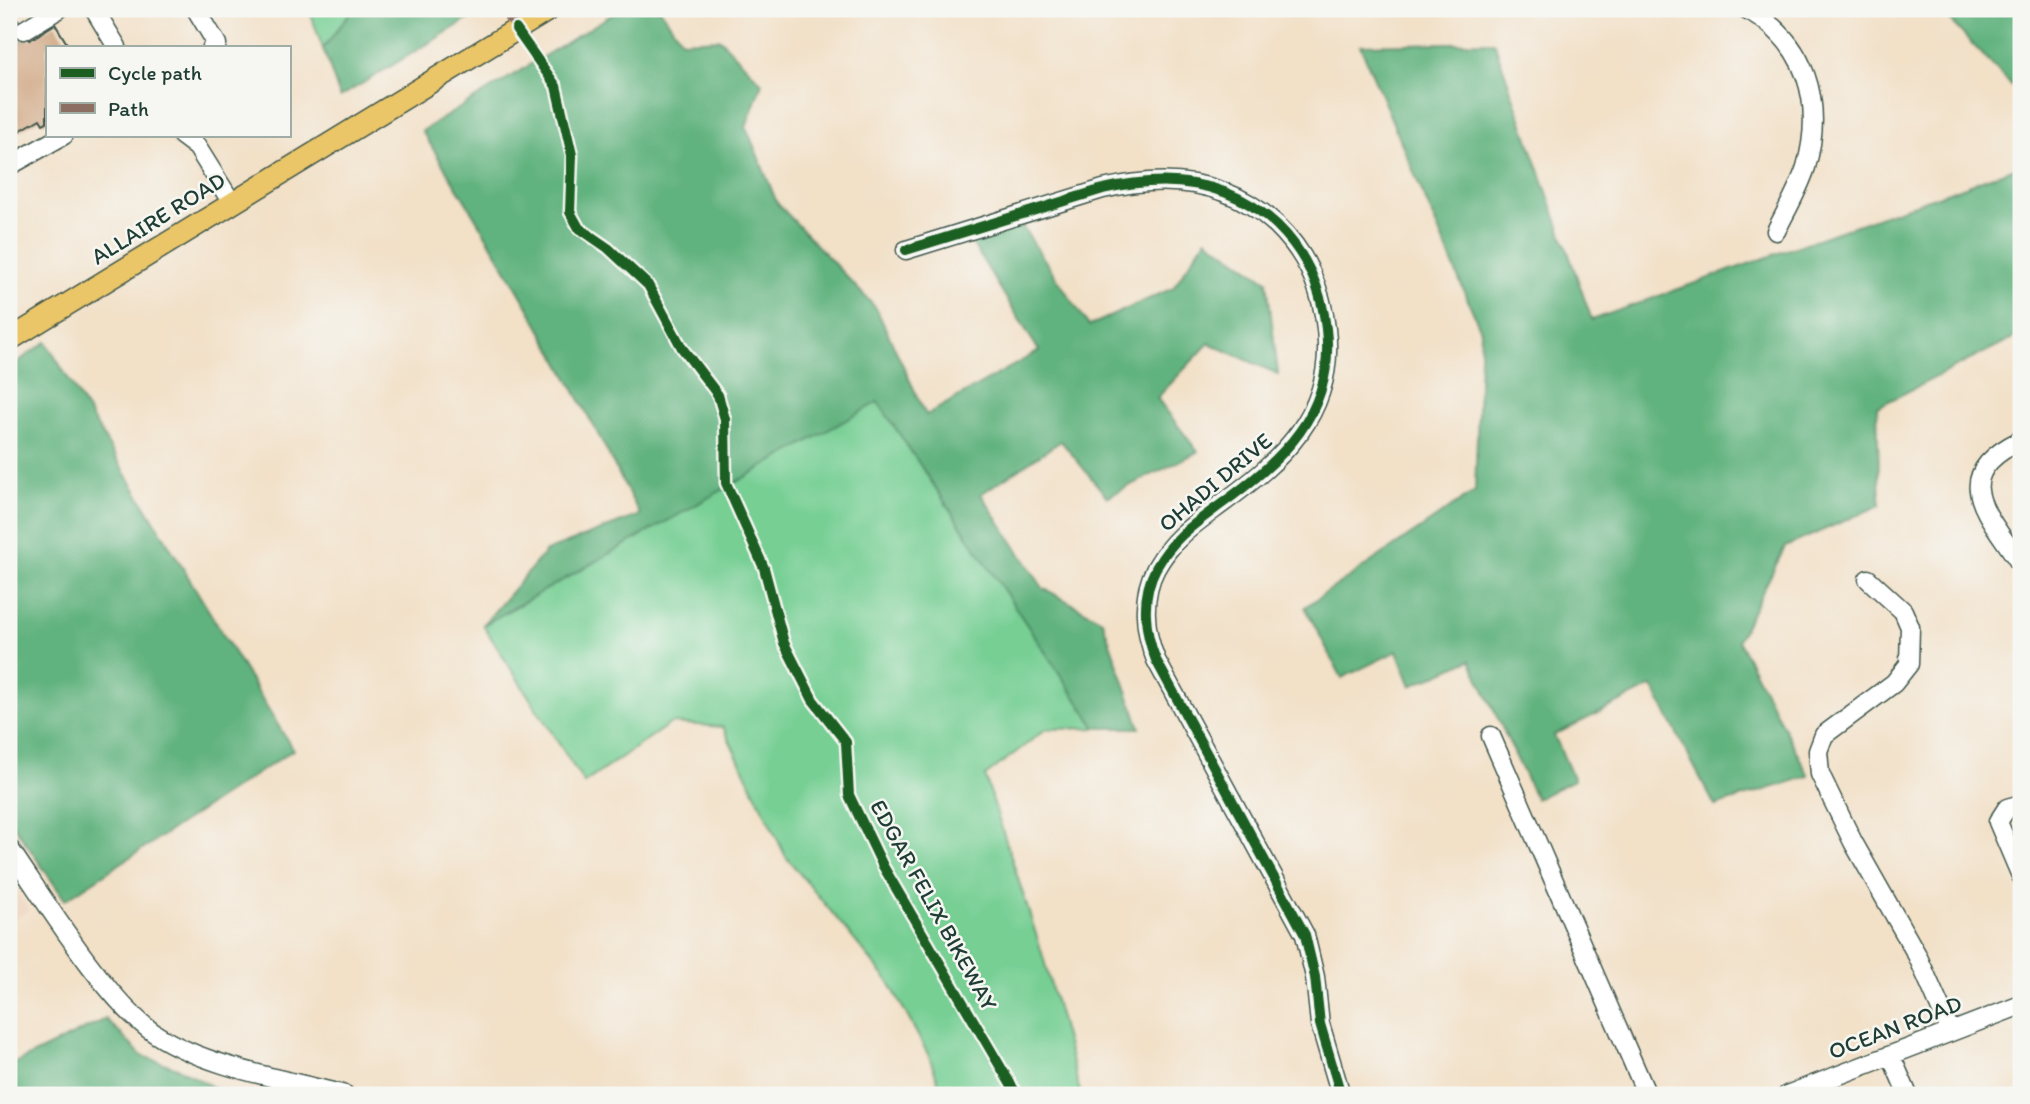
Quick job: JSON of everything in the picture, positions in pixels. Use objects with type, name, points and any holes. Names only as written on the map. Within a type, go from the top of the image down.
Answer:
[{"type":"main road","name":"ALLAIRE ROAD","points":[[9,340],[551,9]]},
{"type":"street","points":[[24,30],[59,9]]},
{"type":"street","points":[[94,9],[116,46]]},
{"type":"street","points":[[196,9],[217,44],[214,46]]},
{"type":"street","points":[[1746,9],[1763,17],[1798,54],[1812,96],[1813,133],[1805,169],[1776,231]]},
{"type":"street","points":[[9,166],[62,136]]},
{"type":"street","points":[[182,136],[197,147],[232,203]]},
{"type":"street","name":"OHADI DRIVE","points":[[906,250],[1103,189],[1134,182],[1165,180],[1207,186],[1254,207],[1291,241],[1313,276],[1325,314],[1327,354],[1319,395],[1310,416],[1287,451],[1246,486],[1185,529],[1166,550],[1147,593],[1146,623],[1156,660],[1305,935],[1315,977],[1320,1024],[1341,1095]]},
{"type":"street","points":[[2021,440],[1995,452],[1985,463],[1978,487],[1985,508],[2021,565]]},
{"type":"street","points":[[1868,579],[1903,611],[1907,619],[1910,626],[1909,664],[1894,683],[1824,735],[1818,751],[1820,774],[1853,842],[1917,955],[1951,1032]]},
{"type":"street","points":[[1491,736],[1647,1095]]},
{"type":"street","points":[[2021,804],[2007,808],[1998,822],[2021,876]]},
{"type":"street","points":[[9,848],[103,980],[147,1028],[201,1056],[345,1095]]},
{"type":"street","name":"OCEAN ROAD","points":[[1787,1095],[2021,1005]]},
{"type":"street","points":[[1891,1056],[1908,1095]]},
{"type":"shaded area","points":[[9,880],[30,910],[9,922]]},
{"type":"green space","points":[[309,9],[353,9],[323,49]]},
{"type":"green space","points":[[353,9],[485,9],[340,97],[323,49]]},
{"type":"green space","points":[[621,9],[660,9],[682,41],[720,39],[762,83],[746,127],[777,203],[876,308],[926,415],[1039,351],[964,230],[1015,216],[1089,326],[1173,288],[1206,239],[1267,281],[1278,374],[1209,343],[1157,398],[1198,452],[1107,497],[1061,441],[981,494],[1043,588],[1102,620],[1140,728],[1096,728],[878,402],[483,625],[546,551],[640,515],[536,320],[422,131]]},
{"type":"green space","points":[[1939,9],[2021,9],[2021,95]]},
{"type":"green space","points":[[1494,42],[1592,320],[2021,166],[2021,334],[1877,407],[1880,505],[1785,547],[1738,640],[1809,776],[1715,806],[1652,686],[1554,735],[1574,780],[1536,799],[1470,660],[1411,686],[1397,651],[1342,678],[1305,607],[1475,491],[1481,331],[1360,45]]},
{"type":"green space","points":[[46,342],[293,750],[65,900],[9,819],[9,368]]},
{"type":"green space","points":[[878,401],[1096,728],[1046,729],[985,776],[1042,953],[1081,1095],[943,1095],[929,1056],[889,982],[786,857],[723,727],[671,723],[584,783],[483,625]]},
{"type":"green space","points":[[106,1019],[142,1056],[178,1068],[227,1095],[9,1095],[9,1066]]},
{"type":"building","points":[[17,18],[30,40],[55,24],[68,46],[46,46],[46,122],[43,124],[40,119],[9,137],[9,23]]},
{"type":"tunnel","points":[[9,39],[24,30]]},
{"type":"marked path","points":[[504,9],[516,29]]},
{"type":"cycle path","name":"EDGAR FELIX BIKEWAY","points":[[516,29],[556,86],[572,155],[570,212],[579,228],[608,248],[648,285],[682,348],[718,395],[725,419],[726,483],[764,568],[784,643],[813,700],[846,742],[849,795],[883,866],[1017,1095]]},
{"type":"cycle path","points":[[906,250],[1103,189],[1127,184],[1173,182],[1217,189],[1258,210],[1287,236],[1311,273],[1324,314],[1327,359],[1322,386],[1313,410],[1300,432],[1264,471],[1192,526],[1169,548],[1151,579],[1146,614],[1156,660],[1305,935],[1315,977],[1320,1024],[1341,1095]]}]
